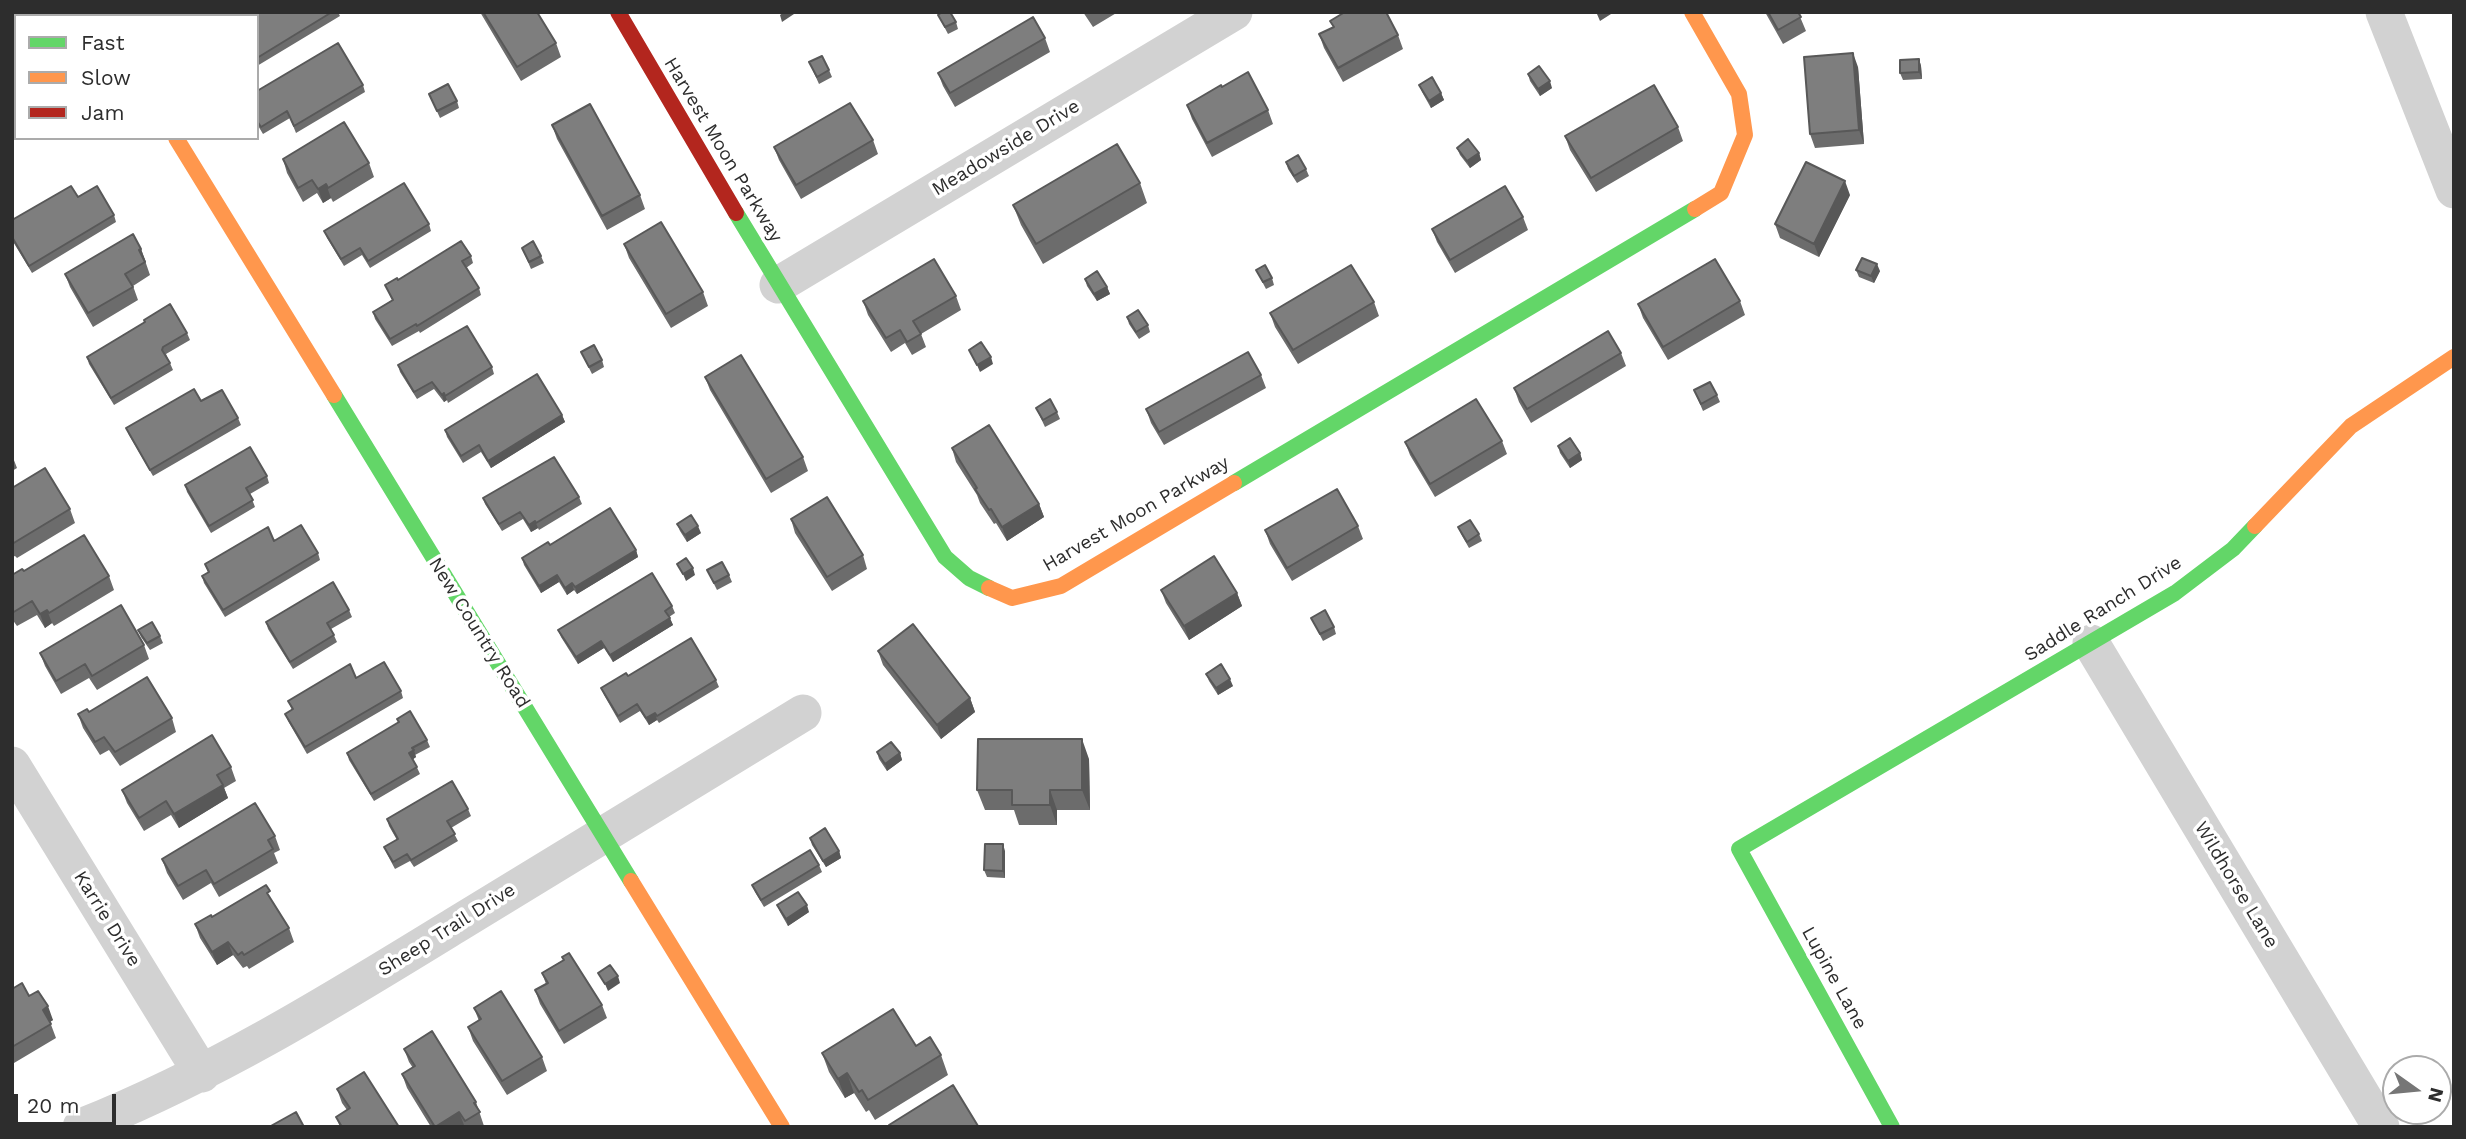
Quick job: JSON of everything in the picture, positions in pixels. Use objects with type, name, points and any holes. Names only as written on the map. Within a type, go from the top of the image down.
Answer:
[{"type":"street","name":"Harvest Moon Parkway","points":[[618,12],[778,285],[945,557],[970,578],[1012,598],[1061,586],[1721,193],[1745,135],[1738,94],[1692,12]]},
{"type":"street","name":"Meadowside Drive","points":[[778,285],[1234,12]]},
{"type":"street","points":[[2384,12],[2454,190]]},
{"type":"street","name":"New Country Road","points":[[177,140],[782,1127]]},
{"type":"street","name":"Saddle Ranch Drive","points":[[1738,849],[2175,593],[2233,549],[2351,426],[2454,357]]},
{"type":"street","name":"Wildhorse Lane","points":[[2091,643],[2381,1127]]},
{"type":"street","name":"Sheep Trail Drive","points":[[81,1127],[202,1074],[297,1023],[803,713]]},
{"type":"street","name":"Karrie Drive","points":[[12,765],[202,1074]]},
{"type":"street","name":"Lupine Lane","points":[[1738,849],[1892,1127]]},
{"type":"building","points":[[332,12],[259,57],[259,14],[237,14]]},
{"type":"building","points":[[483,12],[537,12],[556,43],[517,67]]},
{"type":"building","points":[[950,12],[956,22],[945,27],[938,15]]},
{"type":"building","points":[[1345,12],[1386,12],[1398,35],[1338,68],[1319,34],[1334,27],[1330,21]]},
{"type":"building","points":[[1768,12],[1798,12],[1801,17],[1778,30]]},
{"type":"building","points":[[1033,17],[1045,38],[950,93],[938,73]]},
{"type":"building","points":[[338,43],[363,85],[294,126],[287,111],[261,127],[259,90]]},
{"type":"building","points":[[1853,53],[1859,130],[1810,134],[1804,57]]},
{"type":"building","points":[[822,56],[829,70],[817,77],[809,62]]},
{"type":"building","points":[[1919,59],[1919,72],[1900,73],[1900,60]]},
{"type":"building","points":[[1539,66],[1550,81],[1538,89],[1528,74]]},
{"type":"building","points":[[1248,72],[1268,110],[1207,143],[1187,105]]},
{"type":"building","points":[[1432,77],[1441,93],[1429,101],[1419,85]]},
{"type":"building","points":[[448,84],[457,101],[437,111],[429,94]]},
{"type":"building","points":[[1654,85],[1678,127],[1591,178],[1565,136]]},
{"type":"building","points":[[850,103],[873,140],[796,185],[774,147]]},
{"type":"building","points":[[590,104],[640,195],[602,216],[552,125]]},
{"type":"building","points":[[344,122],[369,163],[328,188],[326,184],[318,189],[312,180],[298,188],[283,159]]},
{"type":"building","points":[[1468,139],[1479,153],[1467,161],[1457,148]]},
{"type":"building","points":[[1117,144],[1140,183],[1036,244],[1013,205]]},
{"type":"building","points":[[1298,155],[1306,169],[1294,176],[1286,162]]},
{"type":"building","points":[[1806,162],[1845,181],[1814,244],[1775,224]]},
{"type":"building","points":[[404,183],[429,224],[368,261],[360,248],[341,259],[324,231]]},
{"type":"building","points":[[71,186],[78,197],[97,186],[114,215],[29,266],[12,237],[12,220]]},
{"type":"building","points":[[1505,186],[1523,217],[1450,260],[1432,229]]},
{"type":"building","points":[[661,222],[703,292],[666,314],[624,244]]},
{"type":"building","points":[[133,234],[145,262],[125,274],[133,287],[88,313],[65,274]]},
{"type":"building","points":[[461,241],[471,256],[462,261],[479,288],[417,326],[416,324],[390,339],[373,312],[393,300],[385,285],[397,278],[398,280]]},
{"type":"building","points":[[533,241],[541,256],[529,262],[522,248]]},
{"type":"building","points":[[1862,258],[1877,264],[1871,276],[1856,270]]},
{"type":"building","points":[[934,259],[956,296],[913,321],[921,334],[907,342],[900,330],[886,338],[863,301]]},
{"type":"building","points":[[1715,259],[1740,301],[1663,347],[1638,304]]},
{"type":"building","points":[[1265,265],[1272,278],[1263,282],[1256,270]]},
{"type":"building","points":[[1351,265],[1374,302],[1293,350],[1270,313]]},
{"type":"building","points":[[1097,271],[1107,287],[1094,294],[1085,279]]},
{"type":"building","points":[[170,304],[187,333],[163,347],[162,350],[170,363],[111,398],[87,357]]},
{"type":"building","points":[[1138,310],[1148,325],[1136,332],[1127,317]]},
{"type":"building","points":[[467,326],[492,367],[445,396],[432,382],[414,392],[398,365]]},
{"type":"building","points":[[1608,331],[1621,353],[1527,409],[1514,388]]},
{"type":"building","points":[[981,342],[991,357],[977,365],[969,350]]},
{"type":"building","points":[[594,345],[602,360],[589,367],[581,352]]},
{"type":"building","points":[[1248,352],[1261,375],[1159,432],[1146,409]]},
{"type":"building","points":[[741,355],[803,457],[766,479],[705,377]]},
{"type":"building","points":[[537,374],[562,415],[488,461],[479,445],[461,456],[445,430]]},
{"type":"building","points":[[1710,382],[1717,395],[1701,404],[1694,390]]},
{"type":"building","points":[[194,389],[201,401],[222,390],[238,418],[150,470],[126,428]]},
{"type":"building","points":[[1050,399],[1057,412],[1043,420],[1036,408]]},
{"type":"building","points":[[1476,399],[1502,441],[1430,484],[1405,442]]},
{"type":"building","points":[[989,425],[1039,504],[1002,527],[975,489],[977,488],[952,448]]},
{"type":"building","points":[[1570,438],[1580,453],[1568,461],[1558,446]]},
{"type":"building","points":[[250,447],[267,476],[246,488],[253,500],[209,526],[185,485]]},
{"type":"building","points":[[554,457],[579,497],[536,523],[535,521],[529,525],[520,512],[499,524],[483,498]]},
{"type":"building","points":[[45,468],[70,509],[12,544],[12,488]]},
{"type":"building","points":[[1337,489],[1358,526],[1287,568],[1265,530]]},
{"type":"building","points":[[827,497],[863,555],[827,577],[791,519]]},
{"type":"building","points":[[610,508],[636,550],[575,587],[572,583],[565,588],[557,575],[539,586],[522,558],[548,542],[550,545]]},
{"type":"building","points":[[691,515],[698,526],[685,535],[677,524]]},
{"type":"building","points":[[1470,520],[1479,534],[1467,542],[1458,527]]},
{"type":"building","points":[[301,525],[318,553],[223,610],[202,576],[209,572],[205,564],[268,527],[274,541]]},
{"type":"building","points":[[84,535],[109,576],[49,613],[47,610],[40,614],[32,601],[12,613],[12,575],[22,569],[24,571]]},
{"type":"building","points":[[1214,556],[1237,593],[1184,626],[1161,590]]},
{"type":"building","points":[[686,558],[693,568],[683,574],[677,564]]},
{"type":"building","points":[[722,562],[729,575],[714,583],[707,570]]},
{"type":"building","points":[[652,573],[672,606],[665,611],[670,618],[610,655],[601,641],[576,657],[558,630]]},
{"type":"building","points":[[333,582],[349,610],[327,623],[334,635],[290,662],[266,622]]},
{"type":"building","points":[[121,605],[144,645],[92,676],[85,664],[56,681],[40,653]]},
{"type":"building","points":[[1325,610],[1334,627],[1320,634],[1311,618]]},
{"type":"building","points":[[152,622],[160,636],[147,643],[138,630]]},
{"type":"building","points":[[913,624],[970,698],[937,725],[878,651]]},
{"type":"building","points":[[691,638],[716,680],[657,716],[655,713],[646,718],[637,704],[618,716],[601,688],[626,673],[628,676]]},
{"type":"building","points":[[384,662],[401,691],[305,747],[285,714],[293,709],[288,701],[350,664],[356,678]]},
{"type":"building","points":[[1221,664],[1230,679],[1216,688],[1206,674]]},
{"type":"building","points":[[147,677],[172,718],[115,752],[104,737],[95,742],[78,714],[87,709],[89,712]]},
{"type":"building","points":[[410,711],[427,740],[412,748],[414,750],[409,753],[417,767],[371,794],[347,753],[399,722],[397,719]]},
{"type":"building","points":[[212,735],[231,767],[217,775],[223,785],[174,814],[166,801],[139,818],[122,790]]},
{"type":"building","points":[[978,739],[1082,739],[1082,790],[1050,790],[1050,805],[1012,805],[1012,790],[977,790]]},
{"type":"building","points":[[891,742],[900,753],[885,764],[877,752]]},
{"type":"building","points":[[452,781],[468,809],[447,821],[455,834],[411,860],[407,854],[393,862],[384,847],[398,839],[387,819]]},
{"type":"building","points":[[255,803],[275,836],[268,840],[273,849],[214,884],[206,870],[178,886],[162,859]]},
{"type":"building","points":[[825,828],[839,851],[823,861],[810,838]]},
{"type":"building","points":[[985,844],[1003,844],[1003,871],[984,870]]},
{"type":"building","points":[[810,850],[819,865],[761,900],[752,885]]},
{"type":"building","points":[[266,885],[270,891],[267,893],[289,928],[244,955],[242,952],[238,955],[228,942],[212,952],[195,924]]},
{"type":"building","points":[[798,892],[807,905],[786,919],[777,905]]},
{"type":"building","points":[[569,953],[602,1005],[559,1031],[535,990],[548,983],[542,973],[564,960],[562,957]]},
{"type":"building","points":[[610,965],[618,976],[605,984],[598,973]]},
{"type":"building","points":[[22,983],[29,996],[38,991],[48,1006],[43,1010],[51,1024],[12,1047],[12,989]]},
{"type":"building","points":[[501,991],[542,1057],[502,1081],[468,1027],[481,1019],[474,1008]]},
{"type":"building","points":[[893,1009],[916,1046],[930,1037],[941,1055],[868,1100],[862,1090],[859,1092],[847,1073],[838,1079],[822,1053]]},
{"type":"building","points":[[432,1031],[480,1112],[465,1121],[459,1112],[435,1127],[402,1074],[415,1066],[404,1049]]},
{"type":"building","points":[[364,1072],[399,1127],[342,1127],[336,1117],[350,1108],[337,1089]]},
{"type":"building","points":[[953,1085],[977,1127],[890,1127],[889,1125]]},
{"type":"building","points":[[296,1112],[304,1127],[269,1127]]},
{"type":"traffic: fast","points":[[1234,483],[1695,209]]},
{"type":"traffic: fast","points":[[736,213],[945,557],[969,578],[989,588]]},
{"type":"traffic: fast","points":[[334,395],[631,881]]},
{"type":"traffic: fast","points":[[1892,1127],[1739,849],[2175,593],[2233,549],[2255,526]]},
{"type":"traffic: slow","points":[[1692,12],[1739,94],[1745,135],[1721,193],[1695,209]]},
{"type":"traffic: slow","points":[[177,140],[334,395]]},
{"type":"traffic: slow","points":[[2255,526],[2351,426],[2454,357]]},
{"type":"traffic: slow","points":[[989,588],[1012,598],[1061,586],[1234,483]]},
{"type":"traffic: slow","points":[[631,881],[782,1127]]},
{"type":"traffic: jam","points":[[618,12],[736,213]]}]
